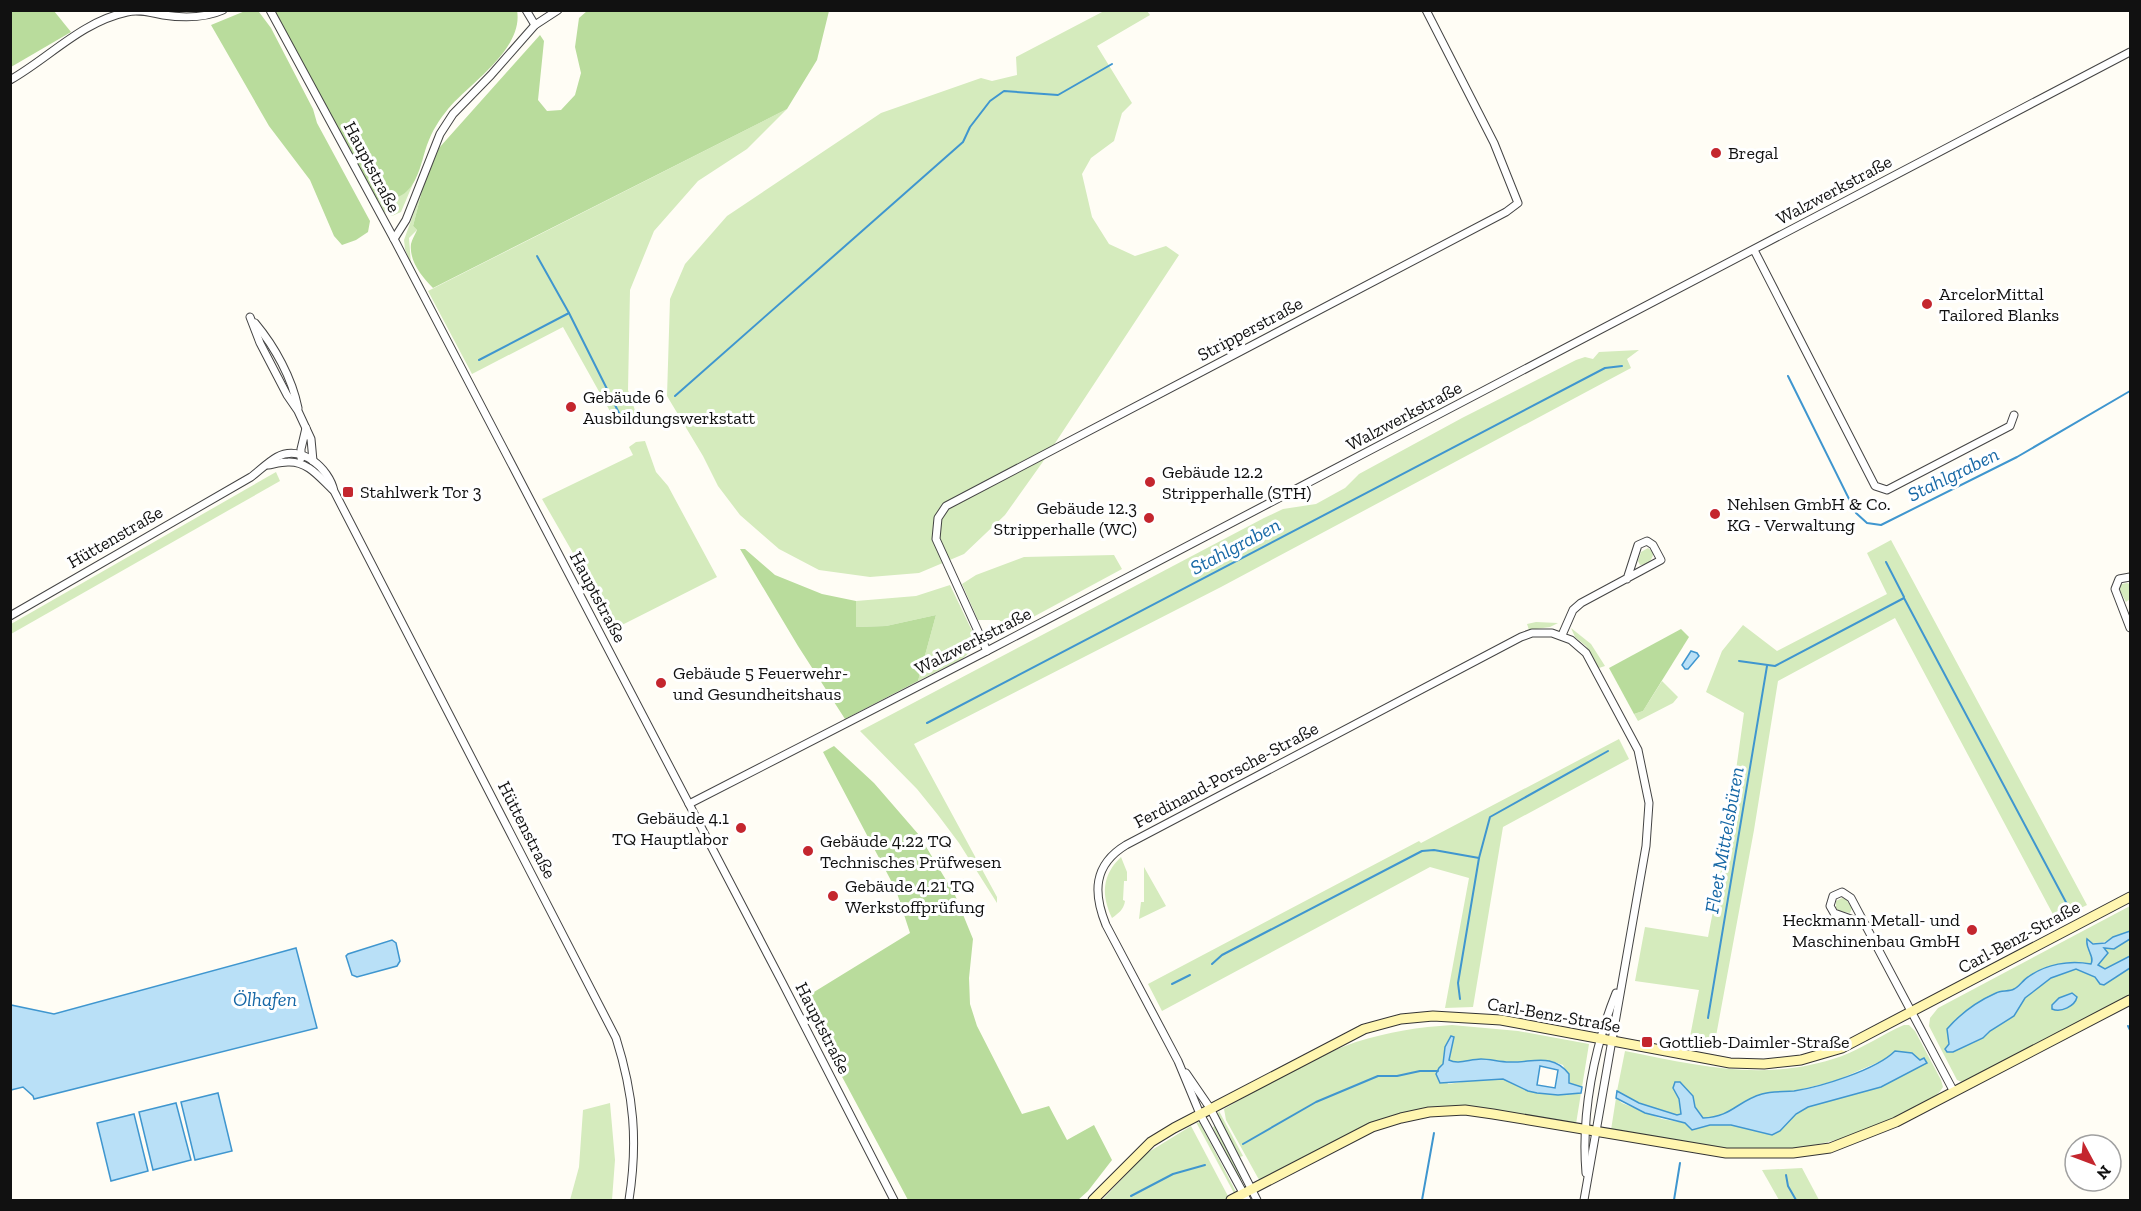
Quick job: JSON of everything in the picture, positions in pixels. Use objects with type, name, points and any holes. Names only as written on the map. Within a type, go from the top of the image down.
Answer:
[{"type":"street","points":[[10,80],[95,23],[127,12],[145,11],[190,18],[223,10]]},
{"type":"street","name":"Hauptstraße","points":[[270,10],[394,239],[894,1200]]},
{"type":"street","points":[[526,10],[535,25]]},
{"type":"street","points":[[394,239],[406,220],[440,134],[453,114],[535,25],[558,10]]},
{"type":"street","name":"Stripperstraße","points":[[987,651],[936,539],[938,518],[946,506],[1496,217],[1518,203],[1494,143],[1426,10]]},
{"type":"street","name":"Walzwerkstraße","points":[[689,804],[987,651],[2130,52]]},
{"type":"street","points":[[1754,250],[1875,486],[1887,490],[2010,426],[2014,415]]},
{"type":"street","points":[[250,317],[268,339],[295,389],[298,411],[311,439],[313,460]]},
{"type":"street","points":[[304,465],[300,456],[306,428]]},
{"type":"street","name":"Hüttenstraße","points":[[10,616],[241,483],[282,455],[289,453],[313,460],[323,469],[332,481],[334,491],[616,1038],[627,1077],[635,1132],[629,1200]]},
{"type":"street","name":"Hüttenstraße","points":[[265,466],[297,462],[317,474],[334,491]]},
{"type":"street","points":[[1584,1200],[1646,846],[1649,803],[1638,750],[1586,653],[1562,635],[1573,610],[1581,603],[1627,579],[1661,560],[1653,545],[1647,541],[1638,545],[1627,579]]},
{"type":"street","points":[[2130,578],[2123,577],[2115,585],[2130,628]]},
{"type":"street","points":[[2126,620],[2130,610]]},
{"type":"street","name":"Ferdinand-Porsche-Straße","points":[[1245,1198],[1200,1114],[1178,1061],[1106,925],[1099,908],[1097,890],[1102,869],[1111,856],[1126,845],[1521,637],[1543,633],[1562,635]]},
{"type":"street","points":[[1865,924],[1834,913],[1830,902],[1833,896],[1842,892],[1849,895],[1865,924],[1912,1012],[1954,1092]]},
{"type":"street","name":"Carl-Benz-Straße","points":[[1093,1200],[1151,1142],[1210,1108],[1364,1029],[1401,1019],[1433,1016],[1492,1019],[1600,1037],[1621,1044],[1730,1063],[1764,1064],[1801,1060],[1842,1048],[2130,897]]},
{"type":"street","points":[[1587,1184],[1584,1130],[1600,1037],[1622,980]]},
{"type":"street","points":[[1231,1200],[1245,1198],[1253,1189],[1372,1127],[1429,1112],[1465,1110],[1726,1154],[1793,1153],[1830,1148],[1871,1133],[2130,1000]]},
{"type":"street","name":"Ferdinand-Porsche-Straße","points":[[1178,1061],[1210,1108],[1257,1200]]},
{"type":"green space","points":[[11,10],[54,11],[71,32],[11,67]]},
{"type":"green space","points":[[274,10],[517,10],[517,24],[504,52],[448,109],[433,130],[417,175],[407,191],[393,198],[377,199]]},
{"type":"green space","points":[[245,11],[259,12],[271,28],[313,109],[317,123],[370,221],[368,232],[356,240],[342,245],[334,236],[310,180],[269,126],[211,25]]},
{"type":"green space","points":[[587,11],[829,11],[817,60],[787,109],[433,288],[414,262],[411,244],[417,230],[413,226],[423,187],[439,148],[540,35],[544,41],[538,100],[547,111],[561,110],[575,95],[581,73],[575,47],[579,18]]},
{"type":"green space","points":[[1104,11],[1147,11],[1150,15],[1097,46],[1132,103],[1122,113],[1114,141],[1091,158],[1082,174],[1092,217],[1109,244],[1135,256],[1166,246],[1179,255],[1042,463],[1005,515],[964,554],[919,573],[870,577],[819,570],[779,549],[740,515],[718,486],[667,396],[670,299],[685,264],[727,216],[881,113],[981,78],[992,81],[1017,75],[1016,57]]},
{"type":"green space","points":[[787,109],[747,149],[698,181],[654,231],[630,290],[628,390],[640,425],[616,422],[563,327],[472,374],[428,291]]},
{"type":"green space","points":[[415,179],[401,212],[392,216],[383,211],[377,199],[399,195]]},
{"type":"green space","points":[[423,187],[413,226],[417,230],[409,238],[411,264],[404,240]]},
{"type":"green space","points":[[1639,350],[1627,359],[1631,368],[1221,587],[914,744],[997,897],[997,903],[959,843],[938,815],[917,789],[860,731],[1264,518],[1283,509],[1316,504],[1345,488],[1359,474],[1576,360],[1585,357],[1593,359],[1599,352]]},
{"type":"green space","points":[[645,441],[656,472],[668,486],[717,577],[616,628],[542,499],[633,455],[629,447],[636,442]]},
{"type":"green space","points":[[276,472],[280,481],[11,634],[11,624]]},
{"type":"green space","points":[[1891,540],[2087,905],[2056,920],[1895,618],[1778,681],[1754,830],[1714,1047],[1689,1042],[1699,990],[1635,981],[1645,927],[1708,937],[1725,849],[1744,713],[1706,692],[1722,651],[1743,625],[1777,651],[1887,594],[1867,553]]},
{"type":"green space","points":[[1648,548],[1653,552],[1652,557],[1647,563],[1640,565],[1638,561],[1641,552]]},
{"type":"green space","points":[[740,549],[745,549],[775,575],[822,594],[856,601],[856,627],[886,626],[936,615],[918,681],[845,719]]},
{"type":"green space","points":[[1114,555],[1122,569],[1011,629],[999,620],[978,620],[962,584],[976,575],[1024,557]]},
{"type":"green space","points":[[2122,584],[2130,584],[2130,599],[2126,602],[2119,589]]},
{"type":"green space","points":[[950,585],[974,635],[973,649],[962,659],[918,681],[936,615],[886,626],[856,627],[856,601],[916,596]]},
{"type":"green space","points":[[1558,623],[1550,627],[1529,630],[1527,624]]},
{"type":"green space","points":[[1571,628],[1591,644],[1605,666],[1599,668],[1586,646],[1575,637]]},
{"type":"green space","points":[[1681,629],[1689,637],[1643,711],[1634,714],[1609,668]]},
{"type":"green space","points":[[1662,681],[1678,697],[1673,703],[1638,721],[1634,714],[1643,711]]},
{"type":"green space","points":[[1619,739],[1629,759],[1503,827],[1473,1007],[1445,1008],[1469,878],[1430,867],[1162,1011],[1148,984],[1419,841],[1421,843]]},
{"type":"green space","points":[[834,746],[874,783],[919,835],[955,895],[973,939],[969,978],[970,1004],[977,1026],[1022,1114],[1049,1106],[1067,1140],[1094,1125],[1112,1160],[1078,1200],[908,1200],[801,1000],[910,933],[896,890],[823,752]]},
{"type":"green space","points":[[1121,857],[1127,872],[1127,881],[1124,881],[1123,900],[1125,901],[1121,911],[1112,918],[1106,901],[1105,886],[1110,871]]},
{"type":"green space","points":[[1144,867],[1166,906],[1139,919],[1141,902],[1144,902]]},
{"type":"green space","points":[[1846,899],[1852,908],[1850,913],[1839,911],[1836,908],[1836,901]]},
{"type":"green space","points":[[2130,906],[2130,931],[2100,943],[2090,943],[2087,948],[2092,957],[2091,964],[2068,962],[2044,968],[2028,977],[2013,990],[1998,992],[1973,1006],[1955,1020],[1949,1051],[1983,1038],[2014,1016],[2025,998],[2051,978],[2076,969],[2095,977],[2100,984],[2104,985],[2130,968],[2130,996],[1969,1082],[1957,1080],[1929,1026],[1930,1018],[1938,1008]]},
{"type":"green space","points":[[2130,939],[2130,956],[2112,967],[2100,968],[2098,965],[2108,953],[2103,948],[2114,949]]},
{"type":"green space","points":[[1452,1025],[1518,1031],[1589,1044],[1582,1087],[1571,1085],[1563,1065],[1548,1061],[1511,1062],[1482,1059],[1457,1062],[1449,1060],[1454,1037],[1445,1047],[1443,1064],[1439,1068],[1448,1084],[1490,1078],[1503,1079],[1528,1091],[1581,1093],[1576,1124],[1423,1109],[1261,1181],[1258,1178],[1226,1120],[1224,1109],[1339,1048],[1404,1030]]},
{"type":"green space","points":[[1904,1025],[1909,1025],[1915,1031],[1943,1087],[1924,1103],[1859,1133],[1815,1145],[1747,1150],[1696,1146],[1611,1130],[1616,1098],[1622,1103],[1662,1119],[1685,1123],[1692,1130],[1710,1125],[1731,1125],[1772,1135],[1780,1131],[1796,1114],[1808,1107],[1881,1087],[1920,1060],[1895,1051],[1888,1058],[1835,1081],[1794,1091],[1759,1095],[1720,1117],[1703,1118],[1695,1107],[1693,1096],[1673,1088],[1679,1099],[1681,1114],[1677,1115],[1639,1103],[1617,1091],[1625,1051],[1680,1062],[1733,1069],[1787,1069],[1842,1056]]},
{"type":"green space","points":[[610,1103],[615,1160],[612,1200],[570,1200],[579,1167],[583,1110]]},
{"type":"green space","points":[[1219,1111],[1243,1156],[1240,1157],[1217,1115]]},
{"type":"green space","points":[[1196,1122],[1200,1123],[1236,1192],[1235,1195]]},
{"type":"green space","points":[[1191,1126],[1229,1198],[1224,1200],[1102,1200],[1147,1153]]},
{"type":"green space","points":[[1215,1126],[1241,1174],[1242,1179],[1240,1180],[1214,1130]]},
{"type":"green space","points":[[1802,1168],[1819,1200],[1779,1200],[1762,1170]]},
{"type":"water","points":[[1691,651],[1699,656],[1688,669],[1685,669],[1682,665]]},
{"type":"water","points":[[2130,931],[2130,939],[2114,949],[2104,948],[2108,953],[2098,965],[2105,969],[2130,956],[2130,968],[2104,985],[2100,984],[2095,977],[2076,969],[2051,978],[2025,998],[2014,1016],[1983,1038],[1953,1052],[1947,1052],[1945,1049],[1949,1044],[1947,1029],[1976,1004],[1998,992],[2018,987],[2026,978],[2050,966],[2066,963],[2091,964],[2092,958],[2087,939],[2093,944],[2105,943],[2113,937]]},
{"type":"water","points":[[392,940],[396,943],[400,961],[397,966],[357,977],[352,975],[346,956],[348,954]]},
{"type":"water","name":"Ölhafen","points":[[296,948],[317,1028],[34,1099],[23,1087],[11,1090],[11,1005],[54,1014]]},
{"type":"water","points":[[2072,993],[2077,997],[2071,1006],[2059,1010],[2052,1009],[2052,1005],[2059,998]]},
{"type":"water","points":[[1451,1036],[1454,1037],[1449,1060],[1456,1062],[1481,1059],[1509,1062],[1541,1060],[1556,1063],[1569,1074],[1569,1083],[1582,1087],[1581,1093],[1558,1095],[1537,1093],[1503,1079],[1440,1083],[1436,1074],[1443,1064],[1445,1047]],"holes":[[[1540,1066],[1558,1070],[1555,1088],[1537,1085]]]},
{"type":"water","points":[[1895,1051],[1912,1053],[1920,1060],[1924,1058],[1927,1063],[1881,1087],[1808,1107],[1796,1114],[1780,1131],[1772,1135],[1731,1125],[1710,1125],[1692,1130],[1685,1123],[1645,1113],[1616,1098],[1617,1091],[1639,1103],[1677,1115],[1681,1114],[1679,1099],[1673,1088],[1675,1082],[1680,1082],[1693,1096],[1695,1107],[1703,1118],[1713,1117],[1728,1112],[1762,1094],[1805,1089],[1847,1077],[1875,1065]]},
{"type":"water","points":[[218,1093],[232,1151],[195,1160],[181,1102]]},
{"type":"water","points":[[176,1103],[191,1160],[153,1170],[139,1112]]},
{"type":"water","points":[[134,1114],[148,1171],[111,1181],[97,1123]]},
{"type":"waterway","points":[[675,396],[963,142],[970,127],[990,101],[1004,91],[1058,95],[1112,64]]},
{"type":"waterway","points":[[537,256],[569,313],[621,417]]},
{"type":"waterway","points":[[479,360],[569,313]]},
{"type":"waterway","name":"Stahlgraben","points":[[927,723],[1605,368],[1622,366]]},
{"type":"waterway","name":"Stahlgraben","points":[[1788,376],[1856,513],[1867,523],[1881,525],[2017,457],[2130,391]]},
{"type":"waterway","name":"Fleet Mittelsbüren","points":[[1886,562],[1904,597]]},
{"type":"waterway","name":"Fleet Mittelsbüren","points":[[1739,661],[1775,666],[1904,598],[2068,906]]},
{"type":"waterway","name":"Fleet Mittelsbüren","points":[[1708,1018],[1767,666]]},
{"type":"waterway","name":"Fleet Mittelsbüren","points":[[1460,999],[1458,983],[1479,858],[1490,817],[1608,751]]},
{"type":"waterway","name":"Fleet Mittelsbüren","points":[[1212,964],[1222,955],[1422,851],[1434,850],[1479,858]]},
{"type":"waterway","name":"Fleet Mittelsbüren","points":[[1172,984],[1190,975]]},
{"type":"waterway","name":"Fleet Mittelsbüren","points":[[2128,1026],[2130,1030]]},
{"type":"waterway","name":"Fleet Mittelsbüren","points":[[1243,1144],[1316,1102],[1378,1076],[1438,1071]]},
{"type":"waterway","name":"Fleet Mittelsbüren","points":[[1422,1200],[1434,1133]]},
{"type":"waterway","name":"Fleet Mittelsbüren","points":[[1674,1200],[1680,1163]]},
{"type":"waterway","name":"Fleet Mittelsbüren","points":[[1131,1196],[1173,1174],[1205,1165]]},
{"type":"waterway","name":"Fleet Mittelsbüren","points":[[1786,1175],[1788,1186],[1796,1200]]},
{"type":"place","name":"Bregal","points":[[1716,153]]},
{"type":"place","name":"ArcelorMittal Tailored Blanks","points":[[1927,304]]},
{"type":"place","name":"Gebäude 6 Ausbildungswerkstatt","points":[[571,407]]},
{"type":"place","name":"Gebäude 12.2 Stripperhalle (STH)","points":[[1150,482]]},
{"type":"place","name":"Stahlwerk Tor 3","points":[[348,492]]},
{"type":"place","name":"Nehlsen GmbH & Co. KG - Verwaltung","points":[[1715,514]]},
{"type":"place","name":"Gebäude 12.3 Stripperhalle (WC)","points":[[1149,518]]},
{"type":"place","name":"Gebäude 5 Feuerwehr- und Gesundheitshaus","points":[[661,683]]},
{"type":"place","name":"Gebäude 4.1 TQ Hauptlabor","points":[[741,828]]},
{"type":"place","name":"Gebäude 4.22 TQ Technisches Prüfwesen","points":[[808,851]]},
{"type":"place","name":"Gebäude 4.21 TQ Werkstoffprüfung","points":[[833,896]]},
{"type":"place","name":"Heckmann Metall- und Maschinenbau GmbH","points":[[1972,930]]},
{"type":"place","name":"Gottlieb-Daimler-Straße","points":[[1647,1042]]}]
